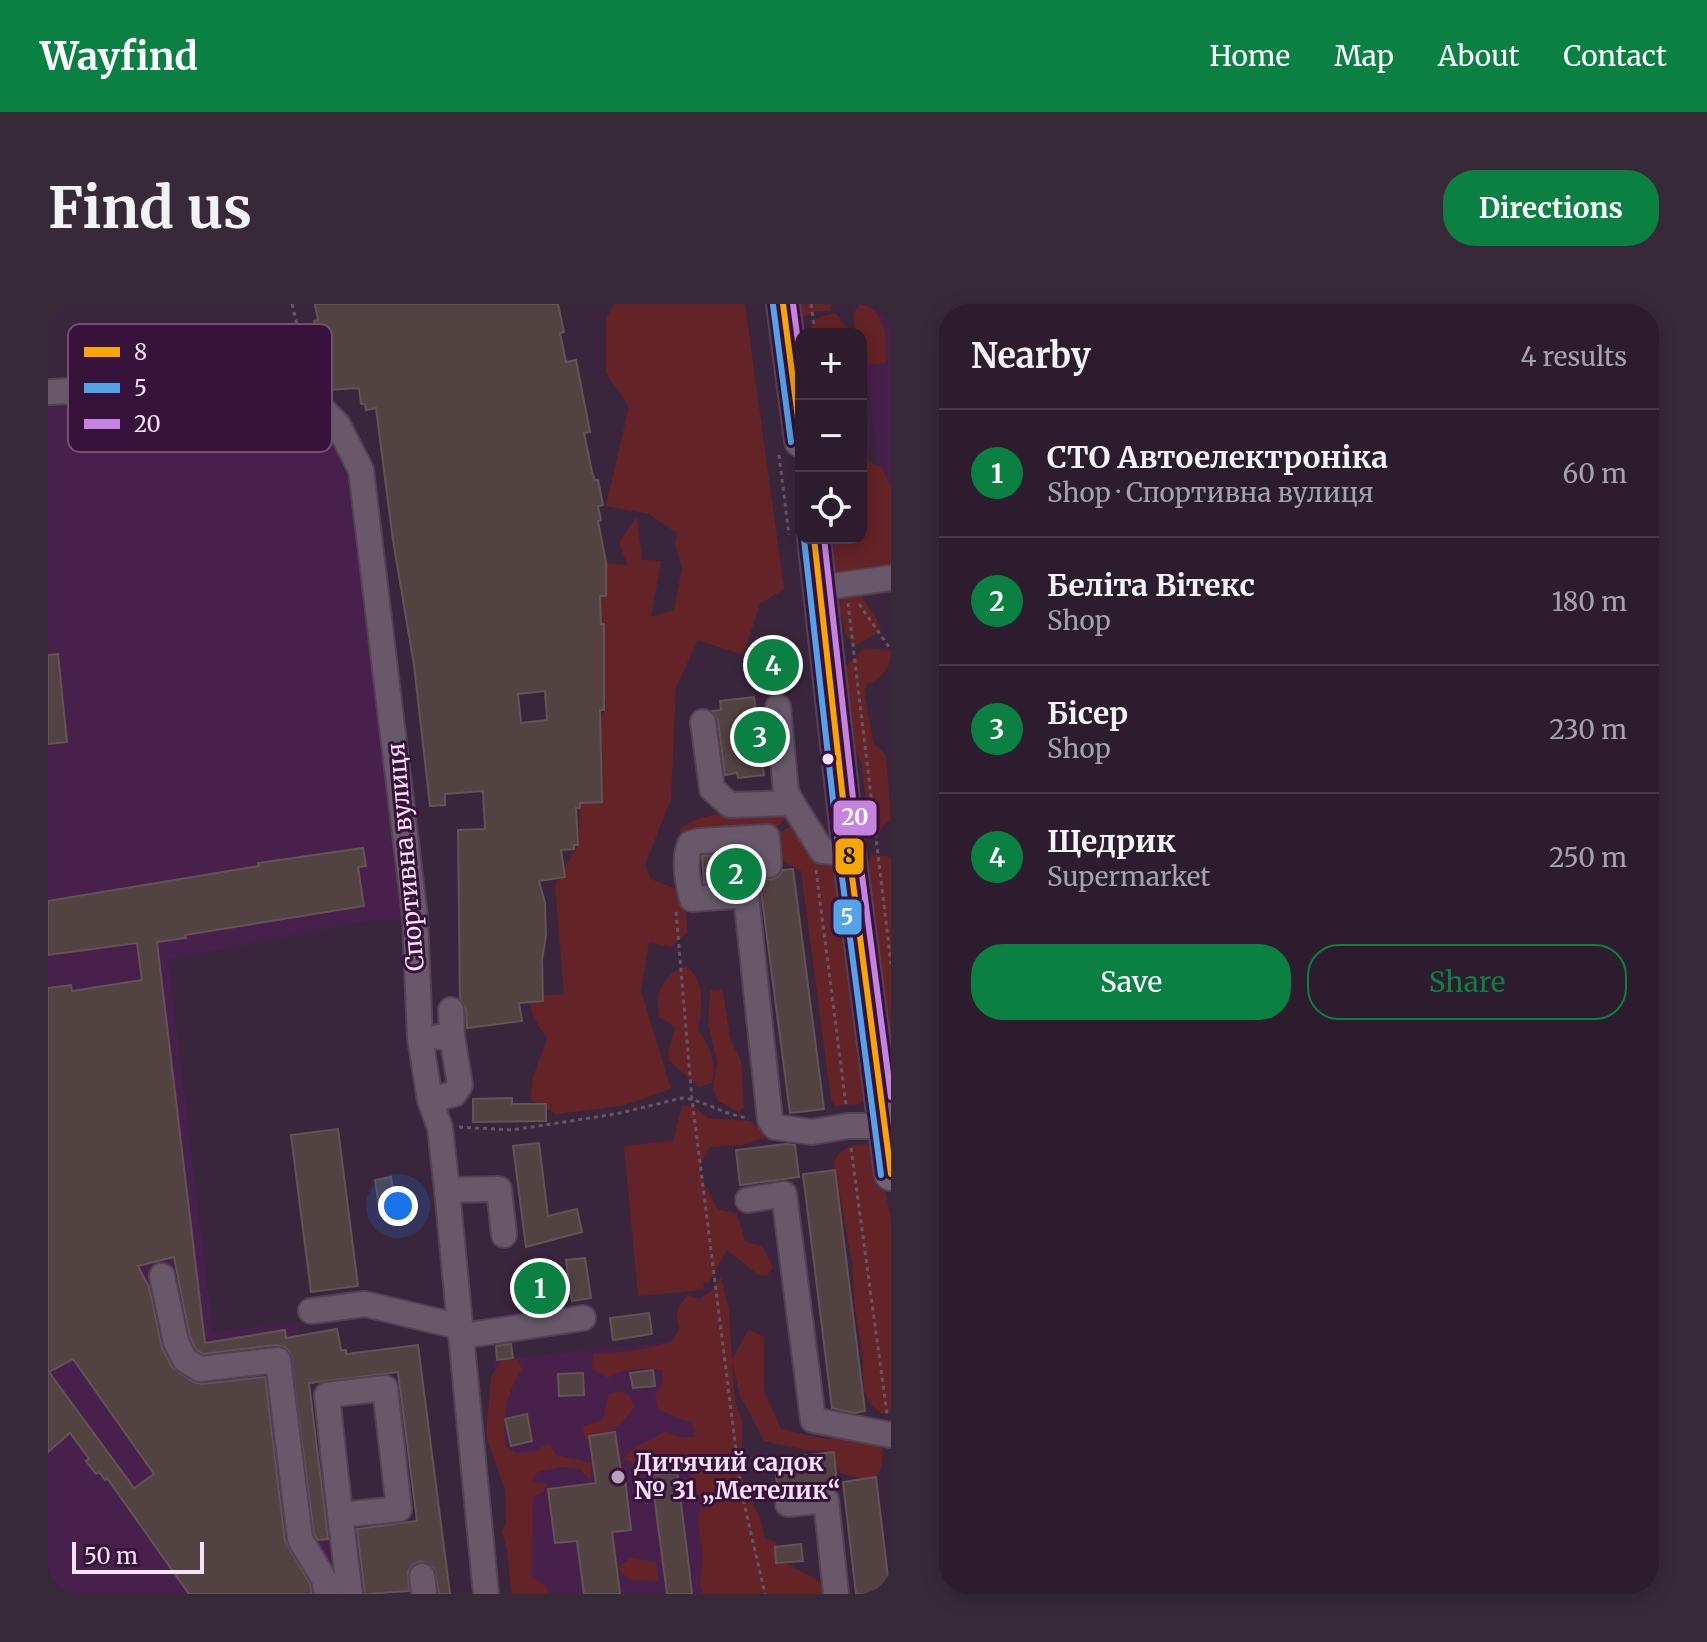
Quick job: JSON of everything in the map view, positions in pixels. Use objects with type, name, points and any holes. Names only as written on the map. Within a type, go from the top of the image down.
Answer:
[{"type":"main road","points":[[783,304],[796,400]]},
{"type":"main road","points":[[816,544],[833,586],[849,853],[885,1077],[885,1126],[891,1174]]},
{"type":"street","name":"Спортивна вулиця","points":[[48,392],[68,391]]},
{"type":"street","name":"Спортивна вулиця","points":[[332,419],[361,470],[415,917],[420,1038],[430,1100],[440,1128],[447,1190],[486,1594]]},
{"type":"street","points":[[833,586],[891,578]]},
{"type":"street","points":[[778,707],[786,792],[822,851],[849,853]]},
{"type":"street","points":[[703,722],[712,789],[730,805],[792,803]]},
{"type":"street","points":[[769,865],[767,837],[699,841],[690,844],[687,853],[687,878],[692,899],[746,895],[770,1120],[775,1127],[812,1132],[848,1126],[885,1126]]},
{"type":"street","points":[[430,1100],[454,1094],[460,1085],[451,1010]]},
{"type":"street","points":[[420,1038],[452,1036]]},
{"type":"street","points":[[447,1190],[499,1189],[504,1235]]},
{"type":"street","points":[[748,1200],[784,1194],[813,1420],[890,1435]]},
{"type":"street","points":[[162,1276],[176,1342],[185,1360],[200,1369],[278,1360],[300,1539],[324,1579],[327,1594]]},
{"type":"street","points":[[311,1311],[365,1304],[461,1332],[583,1318]]},
{"type":"street","points":[[340,1515],[399,1509],[385,1388],[327,1395],[340,1515],[350,1594]]},
{"type":"street","points":[[788,1504],[826,1500],[836,1594]]},
{"type":"path","points":[[292,304],[297,324]]},
{"type":"path","points":[[811,304],[814,328]]},
{"type":"path","points":[[833,586],[891,650]]},
{"type":"path","points":[[833,586],[891,964]]},
{"type":"path","points":[[778,707],[785,683],[804,667]]},
{"type":"path","points":[[676,903],[692,1099],[741,1490],[765,1594]]},
{"type":"path","points":[[823,921],[890,1435]]},
{"type":"path","points":[[440,1128],[473,1126],[512,1130],[616,1114],[682,1098],[692,1099],[730,1116],[770,1120]]},
{"type":"shaded area","points":[[614,304],[745,304],[784,589],[760,604],[743,655],[698,640],[676,687],[671,799],[645,865],[651,879],[686,893],[687,933],[671,947],[649,942],[641,991],[671,1089],[622,1106],[555,1114],[531,1099],[533,1077],[547,1039],[534,1018],[527,997],[564,994],[555,885],[578,845],[580,803],[606,703],[582,615],[594,562],[627,565],[619,542],[637,517],[642,560],[661,561],[651,617],[674,610],[682,569],[675,543],[677,533],[649,514],[606,506],[629,406],[606,373],[606,319]]},
{"type":"shaded area","points":[[795,304],[832,304],[830,311],[817,311],[802,318]]},
{"type":"shaded area","points":[[856,304],[891,304],[891,571],[867,381],[867,328],[860,328]]},
{"type":"shaded area","points":[[860,304],[869,307],[880,319],[885,336],[886,363],[872,365],[867,362],[867,328],[855,328],[853,314]]},
{"type":"shaded area","points":[[835,313],[848,328],[810,328],[817,318]]},
{"type":"shaded area","points":[[68,397],[68,452],[332,452],[332,440],[348,482],[402,921],[370,920],[168,960],[213,1332],[298,1323],[341,1594],[48,1594],[48,398]]},
{"type":"shaded area","points":[[867,450],[869,462],[883,468],[891,485],[891,585],[836,595],[833,544],[867,544]]},
{"type":"shaded area","points":[[860,593],[881,631],[854,647],[839,612],[842,598]]},
{"type":"shaded area","points":[[864,648],[891,650],[885,671],[864,689],[873,743],[886,755],[891,820],[884,824],[876,839],[869,826],[861,763],[855,748],[849,700],[840,672]]},
{"type":"shaded area","points":[[772,810],[786,814],[776,828],[684,839],[680,829],[711,815]]},
{"type":"shaded area","points":[[795,824],[824,824],[842,913],[867,1098],[858,1104],[835,1106],[831,1100],[801,871],[777,858],[777,834]]},
{"type":"shaded area","points":[[871,854],[891,857],[891,1066],[882,1027],[882,967],[872,925],[867,876]]},
{"type":"shaded area","points":[[686,966],[700,987],[698,1029],[713,1061],[712,1083],[699,1087],[669,1060],[668,1051],[675,1027],[659,1017],[658,999],[662,986],[671,975]]},
{"type":"shaded area","points":[[710,990],[723,990],[730,1039],[741,1061],[744,1107],[739,1112],[718,1101],[713,1090],[717,1061],[708,1024]]},
{"type":"shaded area","points":[[682,1105],[695,1107],[707,1118],[750,1121],[761,1130],[779,1133],[742,1145],[710,1147],[701,1165],[702,1179],[719,1210],[737,1213],[745,1242],[762,1246],[773,1267],[767,1276],[758,1275],[727,1250],[708,1284],[703,1282],[704,1290],[638,1296],[624,1146],[673,1141]]},
{"type":"shaded area","points":[[866,1144],[876,1150],[891,1218],[891,1413],[881,1413],[871,1405],[864,1390],[852,1262],[834,1162],[847,1148]]},
{"type":"shaded area","points":[[721,1276],[729,1311],[732,1359],[749,1329],[764,1337],[764,1391],[781,1429],[827,1439],[863,1434],[880,1438],[882,1444],[882,1463],[877,1475],[860,1478],[840,1473],[827,1451],[764,1441],[740,1396],[732,1361],[735,1401],[742,1420],[742,1478],[760,1518],[765,1539],[776,1541],[780,1560],[814,1578],[826,1588],[825,1594],[703,1594],[700,1584],[703,1553],[698,1524],[701,1500],[690,1476],[673,1460],[650,1473],[639,1464],[622,1459],[665,1431],[678,1437],[696,1437],[692,1423],[658,1410],[655,1396],[662,1384],[662,1370],[634,1369],[608,1378],[592,1369],[593,1354],[634,1351],[671,1342],[679,1330],[677,1315],[681,1303],[688,1295],[699,1299],[713,1290]]},
{"type":"shaded area","name":"Дитячий садок № 31 „Метелик“","points":[[717,1337],[744,1594],[517,1594],[493,1360]]},
{"type":"shaded area","points":[[518,1359],[522,1369],[506,1406],[506,1446],[516,1453],[535,1451],[549,1443],[556,1455],[592,1463],[590,1480],[580,1469],[563,1467],[538,1472],[531,1482],[547,1484],[544,1491],[533,1498],[532,1577],[546,1586],[549,1594],[512,1594],[501,1532],[506,1524],[505,1490],[486,1436],[491,1377],[502,1360]]},
{"type":"shaded area","points":[[619,1391],[630,1396],[634,1407],[613,1429],[585,1440],[583,1426],[603,1420],[608,1395]]},
{"type":"shaded area","points":[[630,1558],[656,1562],[659,1581],[631,1580],[617,1568]]},
{"type":"building","points":[[315,304],[558,304],[566,362],[576,360],[590,432],[584,433],[603,505],[598,506],[606,562],[606,596],[600,596],[601,624],[604,624],[604,710],[600,710],[602,802],[580,803],[580,808],[576,808],[578,845],[574,845],[574,849],[561,850],[565,877],[539,881],[545,903],[543,1001],[519,1003],[522,1021],[467,1028],[466,1009],[460,999],[458,830],[485,829],[483,791],[445,794],[445,805],[430,806],[414,665],[393,540],[376,408],[366,410],[365,404],[361,404],[359,388],[332,390],[332,324],[315,324],[314,321],[318,320]],"holes":[[[545,691],[547,720],[521,723],[518,694]]]},
{"type":"building","points":[[778,650],[779,666],[760,667],[759,651]]},
{"type":"building","points":[[58,654],[67,742],[48,744],[48,655]]},
{"type":"building","points":[[754,697],[756,712],[761,712],[766,758],[762,759],[764,775],[738,778],[737,773],[725,775],[718,720],[712,711],[721,710],[720,701]]},
{"type":"building","points":[[363,848],[366,866],[358,867],[364,906],[157,942],[205,1343],[285,1330],[286,1338],[337,1329],[341,1350],[346,1350],[346,1354],[418,1345],[450,1594],[439,1594],[434,1568],[421,1561],[413,1564],[408,1571],[409,1591],[365,1594],[357,1529],[417,1521],[398,1372],[309,1383],[328,1539],[318,1540],[314,1534],[290,1352],[276,1345],[203,1354],[196,1349],[190,1337],[174,1257],[138,1266],[149,1287],[162,1348],[172,1367],[193,1382],[202,1384],[265,1377],[285,1541],[310,1584],[312,1594],[189,1594],[107,1478],[105,1480],[99,1472],[96,1474],[86,1461],[89,1459],[70,1433],[48,1452],[48,988],[71,985],[72,991],[142,980],[137,943],[48,955],[48,901],[259,866],[258,863]],"holes":[[[73,1359],[154,1474],[134,1488],[49,1372]]]},
{"type":"building","points":[[750,853],[758,880],[704,883],[702,856]]},
{"type":"building","points":[[793,869],[824,1109],[790,1113],[759,876],[771,880],[783,870]]},
{"type":"building","points":[[512,1098],[512,1104],[546,1104],[546,1121],[473,1122],[473,1099]]},
{"type":"building","points":[[338,1129],[358,1286],[311,1292],[291,1135]]},
{"type":"building","points":[[539,1143],[548,1216],[577,1209],[582,1232],[526,1247],[513,1146]]},
{"type":"building","points":[[795,1145],[799,1177],[740,1185],[736,1150]]},
{"type":"building","points":[[835,1170],[865,1411],[854,1413],[832,1408],[803,1174]]},
{"type":"building","points":[[391,1177],[396,1209],[380,1212],[375,1180]]},
{"type":"building","points":[[585,1258],[591,1298],[572,1301],[566,1260]]},
{"type":"building","points":[[649,1313],[652,1334],[613,1340],[610,1318]]},
{"type":"building","points":[[511,1344],[513,1358],[497,1360],[496,1346]]},
{"type":"building","points":[[653,1370],[655,1386],[633,1388],[630,1373]]},
{"type":"building","points":[[583,1373],[584,1395],[559,1396],[558,1374]]},
{"type":"building","points":[[527,1414],[532,1441],[511,1446],[505,1419]]},
{"type":"building","points":[[615,1432],[631,1530],[612,1532],[620,1594],[584,1594],[577,1541],[555,1543],[548,1489],[596,1483],[589,1436]]},
{"type":"building","points":[[834,1452],[837,1484],[778,1491],[774,1459]]},
{"type":"building","points":[[677,1472],[692,1594],[667,1594],[657,1518],[652,1475]]},
{"type":"building","points":[[876,1477],[890,1594],[856,1594],[843,1482]]},
{"type":"building","points":[[801,1544],[803,1561],[776,1563],[775,1547]]},
{"type":"transit line","name":"8","points":[[783,304],[796,400]]},
{"type":"transit line","name":"20","points":[[793,304],[796,328]]},
{"type":"transit line","name":"5","points":[[773,305],[791,442]]},
{"type":"transit line","name":"5","points":[[805,544],[839,854],[881,1175]]},
{"type":"transit line","name":"8","points":[[815,544],[849,853],[891,1174]]},
{"type":"transit line","name":"20","points":[[825,544],[859,852],[891,1097]]},
{"type":"place","name":"Щедрик","points":[[773,665]]},
{"type":"place","name":"Бісер","points":[[760,737]]},
{"type":"place","name":"Беліта Вітекс","points":[[736,874]]},
{"type":"place","name":"СТО Автоелектроніка","points":[[540,1288]]},
{"type":"place","name":"Дитячий садок № 31 „Метелик“","points":[[618,1477]]}]
